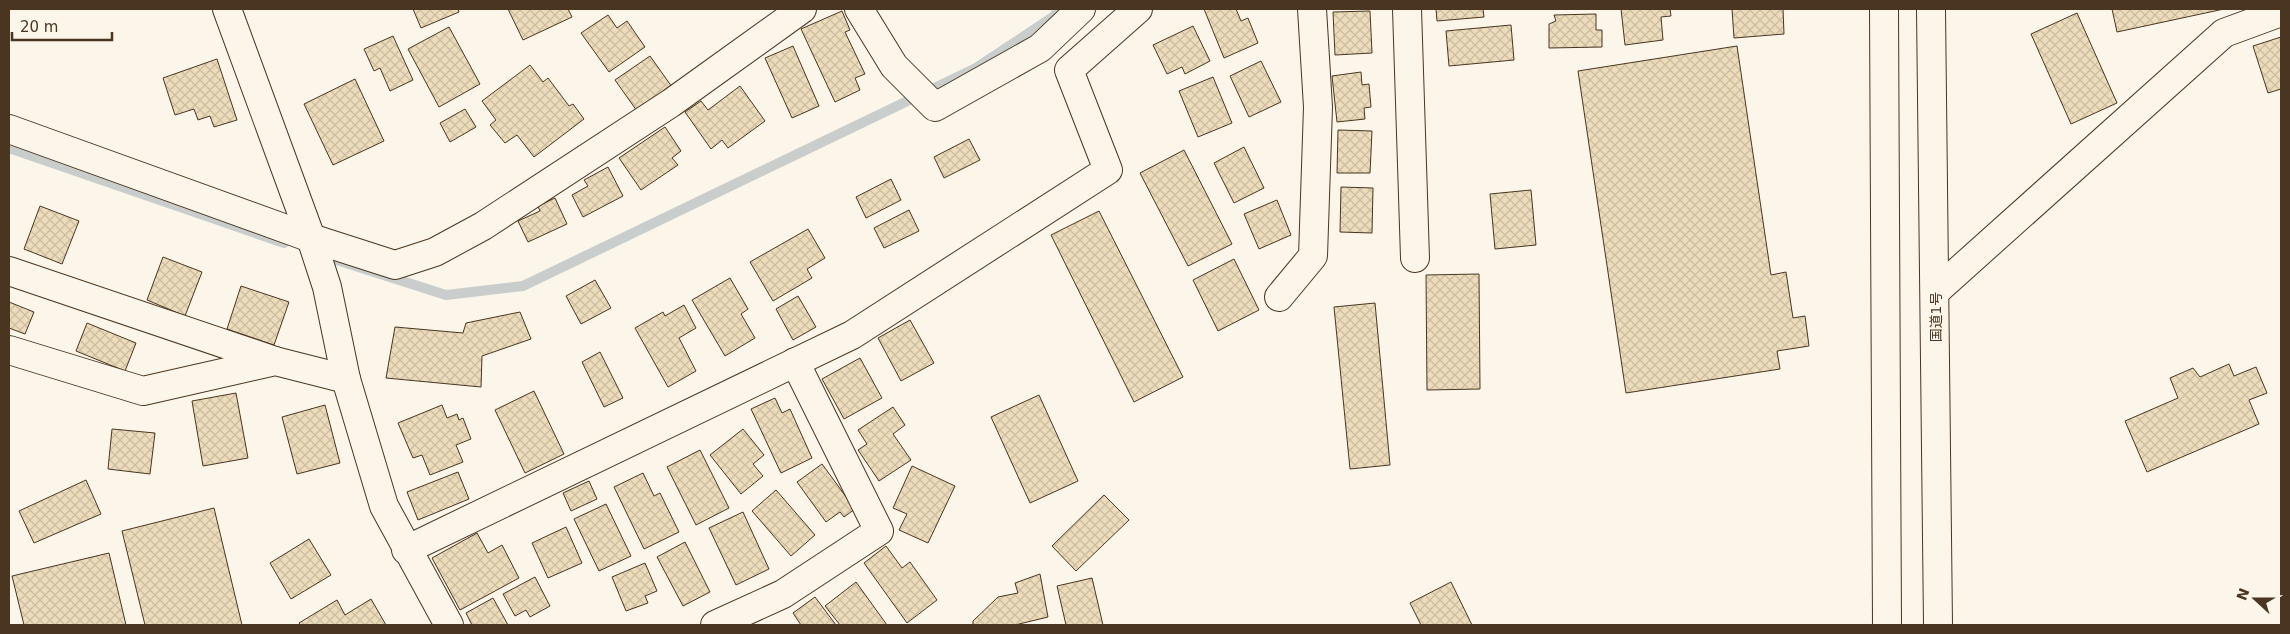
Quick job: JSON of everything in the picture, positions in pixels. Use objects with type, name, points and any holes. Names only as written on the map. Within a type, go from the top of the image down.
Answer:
[{"type":"main road","points":[[227,9],[327,287],[346,379],[384,506],[406,550],[449,625]]},
{"type":"main road","points":[[9,130],[312,241],[394,265],[435,252],[483,226],[671,103],[802,9]]},
{"type":"main road","points":[[859,9],[894,66],[935,107],[1040,48],[1081,9]]},
{"type":"main road","points":[[406,550],[852,335],[1108,170],[1069,70],[1138,9]]},
{"type":"main road","points":[[1280,297],[1313,256],[1318,107],[1312,9]]},
{"type":"main road","points":[[1406,9],[1415,258]]},
{"type":"main road","points":[[1884,9],[1887,625]]},
{"type":"main road","name":"国道1号","points":[[1931,9],[1936,291],[1938,625]]},
{"type":"main road","points":[[1936,291],[2224,33],[2281,12]]},
{"type":"main road","points":[[9,271],[275,361],[346,379]]},
{"type":"main road","points":[[9,350],[143,391],[275,361]]},
{"type":"main road","points":[[715,625],[783,594],[879,531],[795,362]]},
{"type":"building","points":[[413,9],[458,9],[459,12],[421,28]]},
{"type":"building","points":[[508,9],[568,9],[572,17],[523,40]]},
{"type":"building","points":[[1204,9],[1236,9],[1241,21],[1248,18],[1258,43],[1224,58]]},
{"type":"building","points":[[1436,9],[1483,9],[1484,17],[1437,21]]},
{"type":"building","points":[[1621,9],[1670,9],[1671,16],[1661,17],[1663,40],[1625,45]]},
{"type":"building","points":[[1732,9],[1783,9],[1784,34],[1734,38]]},
{"type":"building","points":[[2112,9],[2224,9],[2117,32]]},
{"type":"building","points":[[842,11],[850,30],[845,32],[865,74],[855,78],[860,90],[835,102],[801,29]]},
{"type":"building","points":[[1370,11],[1372,53],[1335,55],[1333,12]]},
{"type":"building","points":[[2077,13],[2117,103],[2071,124],[2031,34]]},
{"type":"building","points":[[1596,14],[1596,30],[1602,30],[1602,47],[1549,48],[1549,24],[1556,21],[1554,15]]},
{"type":"building","points":[[608,15],[617,28],[627,21],[645,47],[609,72],[581,33]]},
{"type":"building","points":[[1511,25],[1514,60],[1449,66],[1446,31]]},
{"type":"building","points":[[1193,26],[1210,61],[1185,74],[1182,67],[1167,74],[1153,45]]},
{"type":"building","points":[[449,27],[480,84],[439,107],[408,49]]},
{"type":"building","points":[[393,36],[413,80],[390,91],[380,68],[374,71],[364,49]]},
{"type":"building","points":[[2281,37],[2281,89],[2268,93],[2253,46]]},
{"type":"building","points":[[793,46],[819,106],[792,118],[765,58]]},
{"type":"building","points":[[1737,46],[1771,275],[1786,272],[1793,318],[1805,316],[1809,346],[1777,351],[1780,369],[1626,393],[1578,71]]},
{"type":"building","points":[[650,56],[672,87],[637,111],[615,80]]},
{"type":"building","points":[[217,59],[237,120],[214,127],[210,116],[198,120],[194,109],[175,115],[163,78]]},
{"type":"building","points":[[1261,61],[1281,102],[1249,117],[1230,76]]},
{"type":"building","points":[[530,65],[543,82],[548,78],[569,106],[573,104],[584,119],[534,157],[517,135],[505,143],[490,125],[496,120],[482,101]]},
{"type":"building","points":[[1361,72],[1362,85],[1369,84],[1371,107],[1364,108],[1365,119],[1337,122],[1332,76]]},
{"type":"building","points":[[1213,77],[1232,123],[1198,137],[1179,91]]},
{"type":"building","points":[[355,79],[384,141],[333,165],[304,104]]},
{"type":"building","points":[[740,86],[765,121],[728,148],[722,140],[711,149],[685,112],[701,101],[708,110]]},
{"type":"building","points":[[465,109],[476,127],[450,142],[440,123]]},
{"type":"building","points":[[665,127],[681,151],[672,158],[678,165],[641,190],[619,158]]},
{"type":"building","points":[[1338,130],[1372,131],[1370,173],[1337,173]]},
{"type":"building","points":[[969,139],[980,160],[944,178],[934,157]]},
{"type":"building","points":[[1244,147],[1264,188],[1234,203],[1214,163]]},
{"type":"building","points":[[1184,150],[1232,244],[1188,266],[1140,173]]},
{"type":"building","points":[[608,167],[623,196],[583,217],[572,195],[588,186],[584,180]]},
{"type":"building","points":[[891,179],[901,200],[866,218],[856,197]]},
{"type":"building","points":[[1341,187],[1373,188],[1372,233],[1340,232]]},
{"type":"building","points":[[1531,190],[1536,245],[1495,249],[1490,194]]},
{"type":"building","points":[[555,198],[567,224],[528,242],[518,221],[540,211],[538,206]]},
{"type":"building","points":[[1277,200],[1291,235],[1259,249],[1244,214]]},
{"type":"building","points":[[40,206],[79,221],[62,264],[24,249]]},
{"type":"building","points":[[909,210],[919,231],[884,248],[874,228]]},
{"type":"building","points":[[1099,211],[1183,377],[1134,402],[1051,235]]},
{"type":"building","points":[[808,229],[825,258],[807,269],[812,278],[773,301],[750,262]]},
{"type":"building","points":[[163,257],[202,272],[185,316],[147,300]]},
{"type":"building","points":[[1234,259],[1259,310],[1218,331],[1193,280]]},
{"type":"building","points":[[1479,274],[1480,389],[1427,390],[1426,275]]},
{"type":"building","points":[[730,278],[748,309],[741,314],[755,338],[725,356],[692,300]]},
{"type":"building","points":[[595,280],[611,308],[581,324],[566,296]]},
{"type":"building","points":[[241,286],[289,302],[274,345],[227,329]]},
{"type":"building","points":[[798,296],[816,327],[793,340],[776,309]]},
{"type":"building","points":[[9,302],[34,312],[25,334],[9,328]]},
{"type":"building","points":[[1375,303],[1390,465],[1350,469],[1334,307]]},
{"type":"building","points":[[684,305],[696,328],[679,338],[696,371],[668,387],[635,328],[663,312],[665,316]]},
{"type":"building","points":[[520,312],[531,339],[482,356],[481,387],[386,378],[395,327],[463,333],[466,323]]},
{"type":"building","points":[[910,320],[934,363],[901,381],[878,338]]},
{"type":"building","points":[[87,323],[136,343],[125,371],[76,351]]},
{"type":"building","points":[[600,352],[623,398],[604,407],[582,362]]},
{"type":"building","points":[[860,358],[882,398],[844,419],[822,379]]},
{"type":"building","points":[[2229,364],[2234,376],[2256,367],[2267,393],[2249,400],[2259,424],[2147,472],[2125,421],[2178,398],[2170,378],[2193,368],[2200,377]]},
{"type":"building","points":[[534,391],[564,454],[525,473],[495,410]]},
{"type":"building","points":[[236,393],[248,458],[203,466],[192,401]]},
{"type":"building","points":[[1039,395],[1078,481],[1030,503],[991,417]]},
{"type":"building","points":[[775,398],[782,413],[790,409],[812,458],[781,473],[751,409]]},
{"type":"building","points":[[325,405],[340,463],[297,474],[282,417]]},
{"type":"building","points":[[442,405],[447,418],[457,414],[459,420],[463,418],[471,439],[456,445],[463,462],[430,475],[422,455],[413,458],[398,423]]},
{"type":"building","points":[[893,407],[905,425],[893,434],[911,460],[879,481],[858,450],[867,444],[858,430]]},
{"type":"building","points":[[112,429],[155,433],[150,474],[108,469]]},
{"type":"building","points":[[743,429],[764,455],[753,464],[763,476],[741,494],[710,455]]},
{"type":"building","points":[[700,450],[729,508],[696,525],[667,467]]},
{"type":"building","points":[[822,464],[855,509],[844,517],[840,512],[826,522],[797,482]]},
{"type":"building","points":[[912,466],[955,486],[928,543],[899,530],[907,514],[893,508]]},
{"type":"building","points":[[458,472],[469,499],[418,520],[407,492]]},
{"type":"building","points":[[643,473],[654,496],[660,493],[679,532],[644,549],[614,487]]},
{"type":"building","points":[[86,480],[101,514],[34,543],[19,511]]},
{"type":"building","points":[[589,481],[597,499],[571,511],[563,493]]},
{"type":"building","points":[[776,490],[815,535],[791,556],[752,511]]},
{"type":"building","points":[[1104,495],[1129,520],[1076,571],[1052,546]]},
{"type":"building","points":[[606,504],[631,556],[599,571],[574,519]]},
{"type":"building","points":[[214,508],[242,625],[145,625],[122,531]]},
{"type":"building","points":[[743,512],[769,569],[736,585],[709,528]]},
{"type":"building","points":[[566,527],[582,563],[548,578],[532,543]]},
{"type":"building","points":[[477,533],[488,553],[502,545],[519,578],[460,610],[432,558]]},
{"type":"building","points":[[309,539],[331,575],[291,599],[270,563]]},
{"type":"building","points":[[685,542],[710,592],[683,606],[657,557]]},
{"type":"building","points":[[886,546],[902,568],[910,562],[937,600],[907,623],[864,563]]},
{"type":"building","points":[[109,553],[126,625],[24,625],[12,576]]},
{"type":"building","points":[[645,563],[657,591],[645,596],[648,603],[626,611],[612,577]]},
{"type":"building","points":[[1040,574],[1048,617],[1015,625],[973,625],[973,621],[998,597],[1018,593],[1015,583]]},
{"type":"building","points":[[535,577],[550,606],[530,617],[526,610],[515,616],[503,594]]},
{"type":"building","points":[[1092,578],[1103,625],[1066,625],[1057,586]]},
{"type":"building","points":[[856,582],[887,625],[840,625],[825,606]]},
{"type":"building","points":[[1451,582],[1472,625],[1421,625],[1410,603]]},
{"type":"building","points":[[815,597],[836,625],[801,625],[793,613]]},
{"type":"building","points":[[493,598],[508,625],[472,625],[466,613]]},
{"type":"building","points":[[371,599],[386,625],[301,625],[299,623],[337,600],[345,615]]},
{"type":"waterway","points":[[324,256],[446,295],[523,286],[976,68],[1053,17],[1060,9]]},
{"type":"waterway","points":[[9,148],[284,243]]}]
